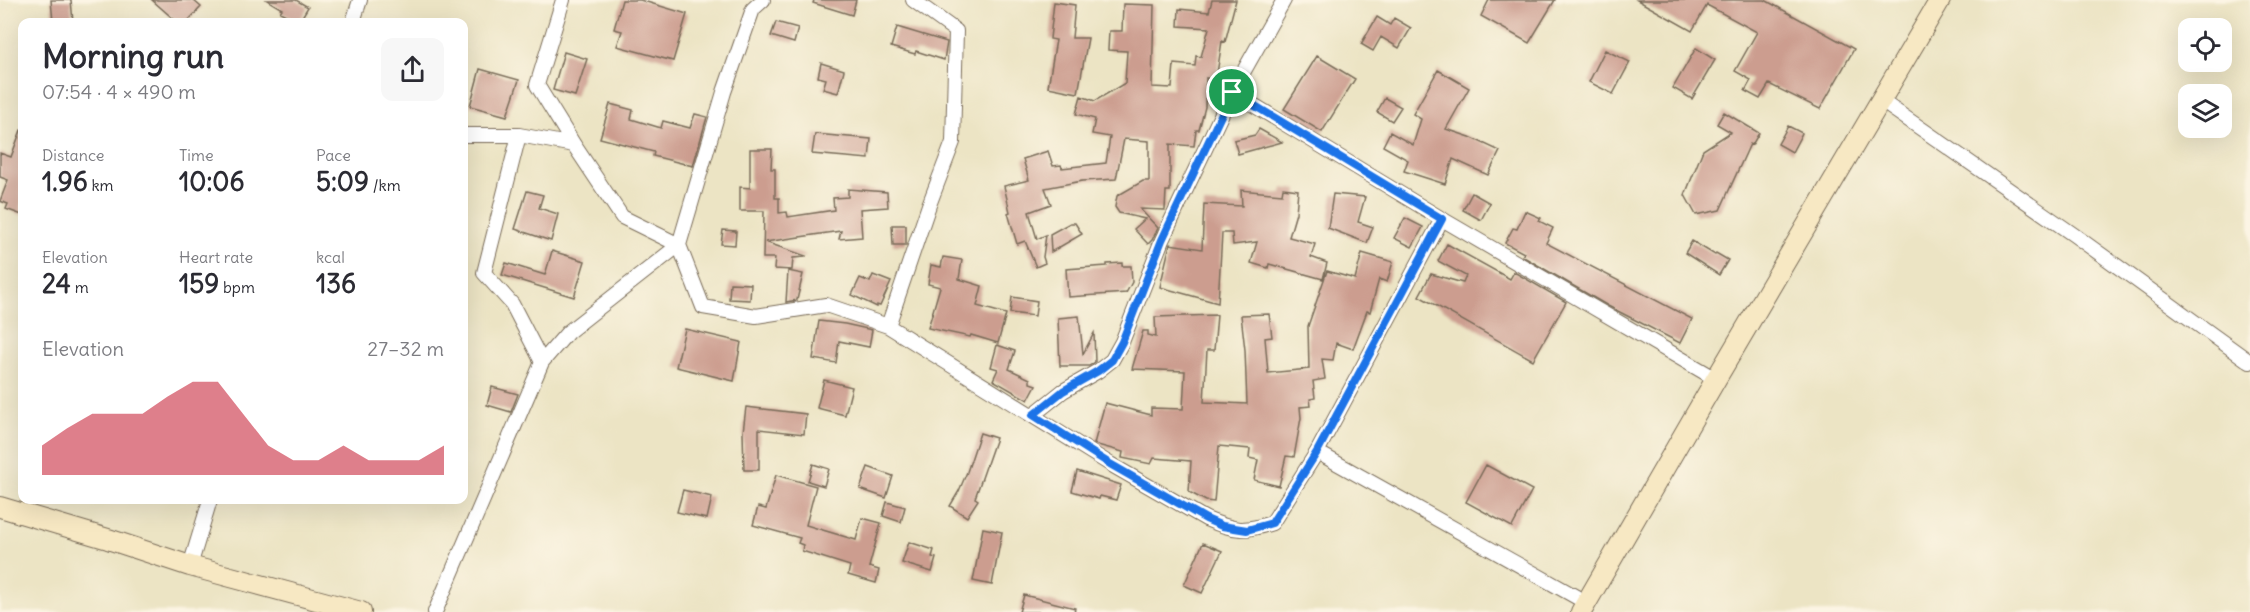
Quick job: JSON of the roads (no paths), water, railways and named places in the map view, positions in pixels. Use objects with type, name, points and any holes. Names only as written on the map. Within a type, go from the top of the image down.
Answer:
[{"type":"main road","points":[[1584,608],[1940,0]]},
{"type":"main road","points":[[0,507],[190,566],[361,612]]},
{"type":"street","points":[[354,18],[360,0]]},
{"type":"street","points":[[563,0],[537,85],[622,217],[680,244],[703,307],[756,316],[826,305],[888,326],[1110,464],[1222,526],[1247,530],[1272,523],[1317,452],[1442,219]]},
{"type":"street","points":[[435,612],[542,362],[568,332],[680,244],[724,92],[753,9],[763,0]]},
{"type":"street","points":[[888,326],[953,142],[956,30],[912,0]]},
{"type":"street","points":[[1033,415],[1063,391],[1098,371],[1112,360],[1122,342],[1162,240],[1232,92],[1284,0]]},
{"type":"street","points":[[1232,92],[1442,219],[1716,379]]},
{"type":"street","points":[[1880,100],[2074,235],[2250,362]]},
{"type":"street","points":[[468,135],[519,135],[574,145]]},
{"type":"street","points":[[519,135],[483,273],[512,304],[542,362]]},
{"type":"street","points":[[1317,452],[1584,608]]},
{"type":"street","points":[[190,566],[209,504]]}]
